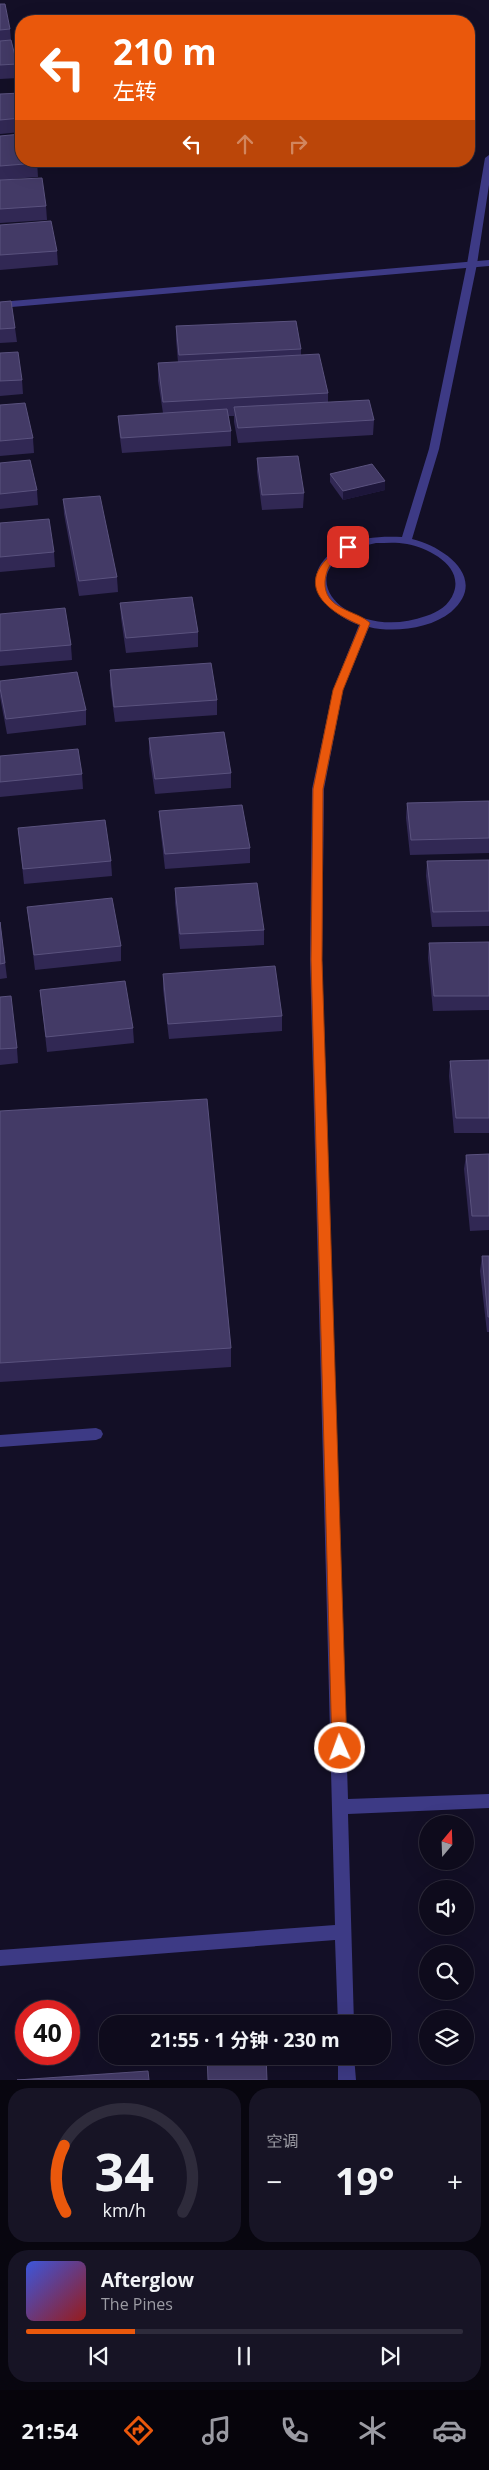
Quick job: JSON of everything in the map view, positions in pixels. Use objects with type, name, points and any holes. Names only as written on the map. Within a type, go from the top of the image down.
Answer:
[{"type":"street","points":[[406,541],[434,449],[472,264],[489,158]]},
{"type":"street","points":[[0,305],[489,262]]},
{"type":"street","points":[[376,540],[406,541],[433,549],[453,564],[462,582],[457,600],[443,614],[420,623],[393,627],[365,623],[344,614],[328,602],[320,587],[321,572],[331,558],[348,547],[376,540]]},
{"type":"street","points":[[346,2015],[316,960],[318,789],[338,690],[365,623]]},
{"type":"street","points":[[0,1441],[96,1434]]},
{"type":"street","points":[[341,1807],[489,1801]]},
{"type":"street","points":[[0,1958],[344,1932]]},
{"type":"street","points":[[346,2065],[347,2080]]},
{"type":"building","points":[[0,4],[5,4],[10,29],[0,30]]},
{"type":"building","points":[[11,40],[15,64],[0,65],[0,41]]},
{"type":"building","points":[[15,93],[15,119],[0,120],[0,94]]},
{"type":"building","points":[[15,135],[15,165],[0,166],[0,136]]},
{"type":"building","points":[[42,178],[46,206],[0,209],[0,180]]},
{"type":"building","points":[[51,221],[57,251],[0,255],[0,225]]},
{"type":"building","points":[[11,301],[15,328],[0,329],[0,302]]},
{"type":"building","points":[[296,321],[301,349],[179,355],[176,326]]},
{"type":"building","points":[[18,352],[22,380],[0,381],[0,353]]},
{"type":"building","points":[[319,354],[328,393],[163,402],[158,363]]},
{"type":"building","points":[[369,400],[374,420],[238,428],[234,407]]},
{"type":"building","points":[[25,403],[33,438],[0,441],[0,405]]},
{"type":"building","points":[[227,409],[231,431],[121,438],[118,416]]},
{"type":"building","points":[[298,456],[304,493],[262,495],[257,458]]},
{"type":"building","points":[[30,460],[37,490],[0,494],[0,463]]},
{"type":"building","points":[[372,464],[385,481],[343,491],[330,474]]},
{"type":"building","points":[[100,496],[117,577],[79,581],[63,499]]},
{"type":"building","points":[[49,519],[54,552],[0,557],[0,523]]},
{"type":"building","points":[[192,597],[198,632],[126,638],[120,603]]},
{"type":"building","points":[[65,608],[71,645],[0,651],[0,614]]},
{"type":"building","points":[[211,663],[217,700],[114,707],[110,670]]},
{"type":"building","points":[[77,672],[86,710],[6,719],[0,681]]},
{"type":"building","points":[[224,732],[231,773],[155,779],[149,738]]},
{"type":"building","points":[[78,749],[82,774],[0,782],[0,756]]},
{"type":"building","points":[[489,801],[489,838],[411,840],[407,803]]},
{"type":"building","points":[[242,805],[250,848],[165,854],[159,811]]},
{"type":"building","points":[[105,820],[111,861],[23,869],[18,828]]},
{"type":"building","points":[[489,860],[489,911],[433,912],[427,861]]},
{"type":"building","points":[[257,883],[264,930],[180,934],[175,888]]},
{"type":"building","points":[[112,898],[121,946],[34,955],[27,907]]},
{"type":"building","points":[[0,922],[5,963],[0,964]]},
{"type":"building","points":[[489,942],[489,996],[434,996],[429,943]]},
{"type":"building","points":[[275,966],[282,1016],[168,1024],[163,974]]},
{"type":"building","points":[[125,981],[133,1028],[46,1037],[40,990]]},
{"type":"building","points":[[11,996],[17,1048],[0,1049],[0,997]]},
{"type":"building","points":[[489,1060],[489,1118],[456,1118],[450,1061]]},
{"type":"building","points":[[207,1099],[231,1348],[0,1363],[0,1111]]},
{"type":"building","points":[[489,1154],[489,1216],[472,1216],[466,1155]]},
{"type":"building","points":[[482,1256],[489,1256],[489,1317],[488,1317]]},
{"type":"building","points":[[207,2065],[266,2065],[267,2080],[208,2080]]},
{"type":"building","points":[[148,2071],[149,2080],[17,2080]]},
{"type":"route","points":[[340,1748],[316,960],[318,789],[338,690],[365,623],[344,614],[328,602],[320,587],[321,572],[331,558],[348,547]]}]
